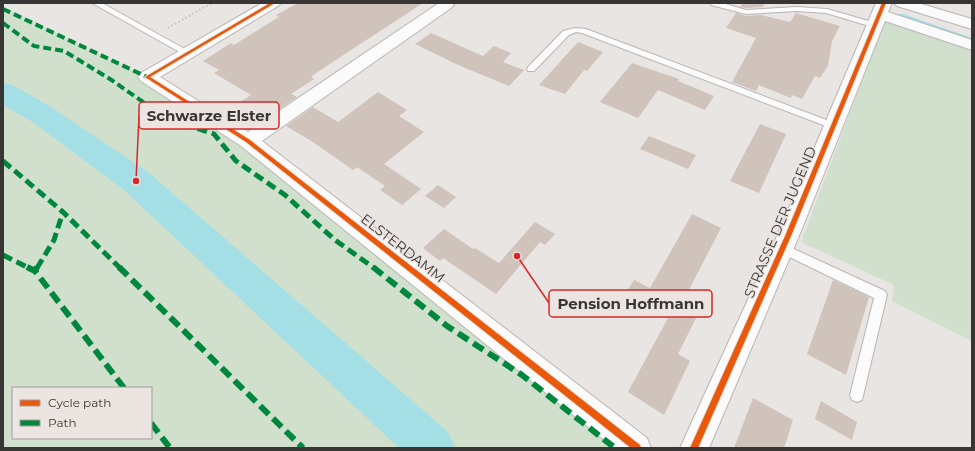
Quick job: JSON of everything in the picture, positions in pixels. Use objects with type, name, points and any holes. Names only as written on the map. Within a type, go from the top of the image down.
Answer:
[{"type":"street","points":[[188,52],[273,3]]},
{"type":"street","points":[[902,3],[972,24]]},
{"type":"street","points":[[248,141],[446,5]]},
{"type":"street","points":[[880,15],[972,46]]},
{"type":"street","name":"STRASSE DER JUGEND","points":[[694,448],[783,249],[880,15]]},
{"type":"street","name":"ELSTERDAMM","points":[[188,52],[147,77],[248,141],[637,448]]},
{"type":"lane","points":[[96,3],[188,52]]},
{"type":"lane","points":[[714,3],[746,12],[797,9],[880,15]]},
{"type":"lane","points":[[531,69],[566,33],[575,30],[583,31],[834,126]]},
{"type":"lane","points":[[783,249],[881,295],[857,395]]},
{"type":"path","points":[[155,35],[212,3]]},
{"type":"green space","points":[[3,7],[147,77],[248,141],[637,448],[3,448]]},
{"type":"green space","points":[[885,20],[972,50],[972,341],[892,301],[894,285],[801,242]]},
{"type":"building","points":[[298,3],[423,3],[316,73],[311,77],[314,79],[291,94],[297,97],[270,115],[263,110],[255,115],[237,104],[251,95],[214,73],[219,70],[203,61],[231,43],[234,45],[279,17],[276,15]]},
{"type":"building","points":[[743,3],[765,3],[763,7],[740,7]]},
{"type":"building","points":[[736,13],[746,16],[761,15],[790,22],[796,13],[840,26],[832,41],[828,66],[820,78],[815,76],[802,99],[792,95],[791,98],[759,85],[756,91],[732,82],[756,38],[726,28]]},
{"type":"building","points":[[431,33],[483,56],[494,46],[511,53],[503,62],[524,70],[509,86],[458,65],[415,44]]},
{"type":"building","points":[[578,42],[603,52],[587,71],[584,70],[565,94],[539,85]]},
{"type":"building","points":[[632,63],[679,79],[678,81],[714,96],[705,110],[658,90],[638,118],[600,102]]},
{"type":"building","points":[[378,92],[407,110],[399,116],[424,132],[384,164],[421,189],[402,205],[380,190],[385,186],[357,167],[353,170],[313,142],[286,126],[313,107],[338,122]]},
{"type":"building","points":[[760,124],[786,134],[759,193],[730,181]]},
{"type":"building","points":[[649,136],[696,155],[688,169],[640,149]]},
{"type":"building","points":[[438,185],[456,197],[444,208],[425,196]]},
{"type":"building","points":[[692,214],[721,228],[681,305],[698,314],[678,354],[690,361],[664,415],[628,392],[668,318],[625,294],[634,280],[650,288]]},
{"type":"building","points":[[535,222],[555,234],[545,245],[540,242],[496,294],[443,258],[440,261],[423,248],[444,229],[473,249],[475,248],[499,263]]},
{"type":"building","points":[[833,280],[869,297],[846,375],[807,354]]},
{"type":"building","points":[[753,398],[793,420],[784,448],[734,448]]},
{"type":"building","points":[[821,401],[857,422],[852,440],[815,419]]},
{"type":"waterway","points":[[901,15],[972,39]]},
{"type":"waterway","points":[[3,92],[41,114],[136,181],[432,448]]},
{"type":"marked path","points":[[3,9],[147,77]]},
{"type":"marked path","points":[[3,23],[34,46],[64,51],[110,79],[166,118],[214,134],[236,161],[285,195],[335,240],[373,267],[447,326],[522,375],[615,448]]},
{"type":"marked path","points":[[3,161],[63,212],[303,448]]},
{"type":"marked path","points":[[35,271],[54,240],[63,212]]},
{"type":"marked path","points":[[3,255],[35,271],[123,387]]},
{"type":"marked path","points":[[152,424],[170,448]]},
{"type":"cycle path","points":[[273,3],[147,77],[248,141],[637,448]]},
{"type":"cycle path","points":[[694,448],[788,236],[884,3]]},
{"type":"place","name":"Schwarze Elster","points":[[136,181]]},
{"type":"place","name":"Pension Hoffmann","points":[[517,256]]}]
